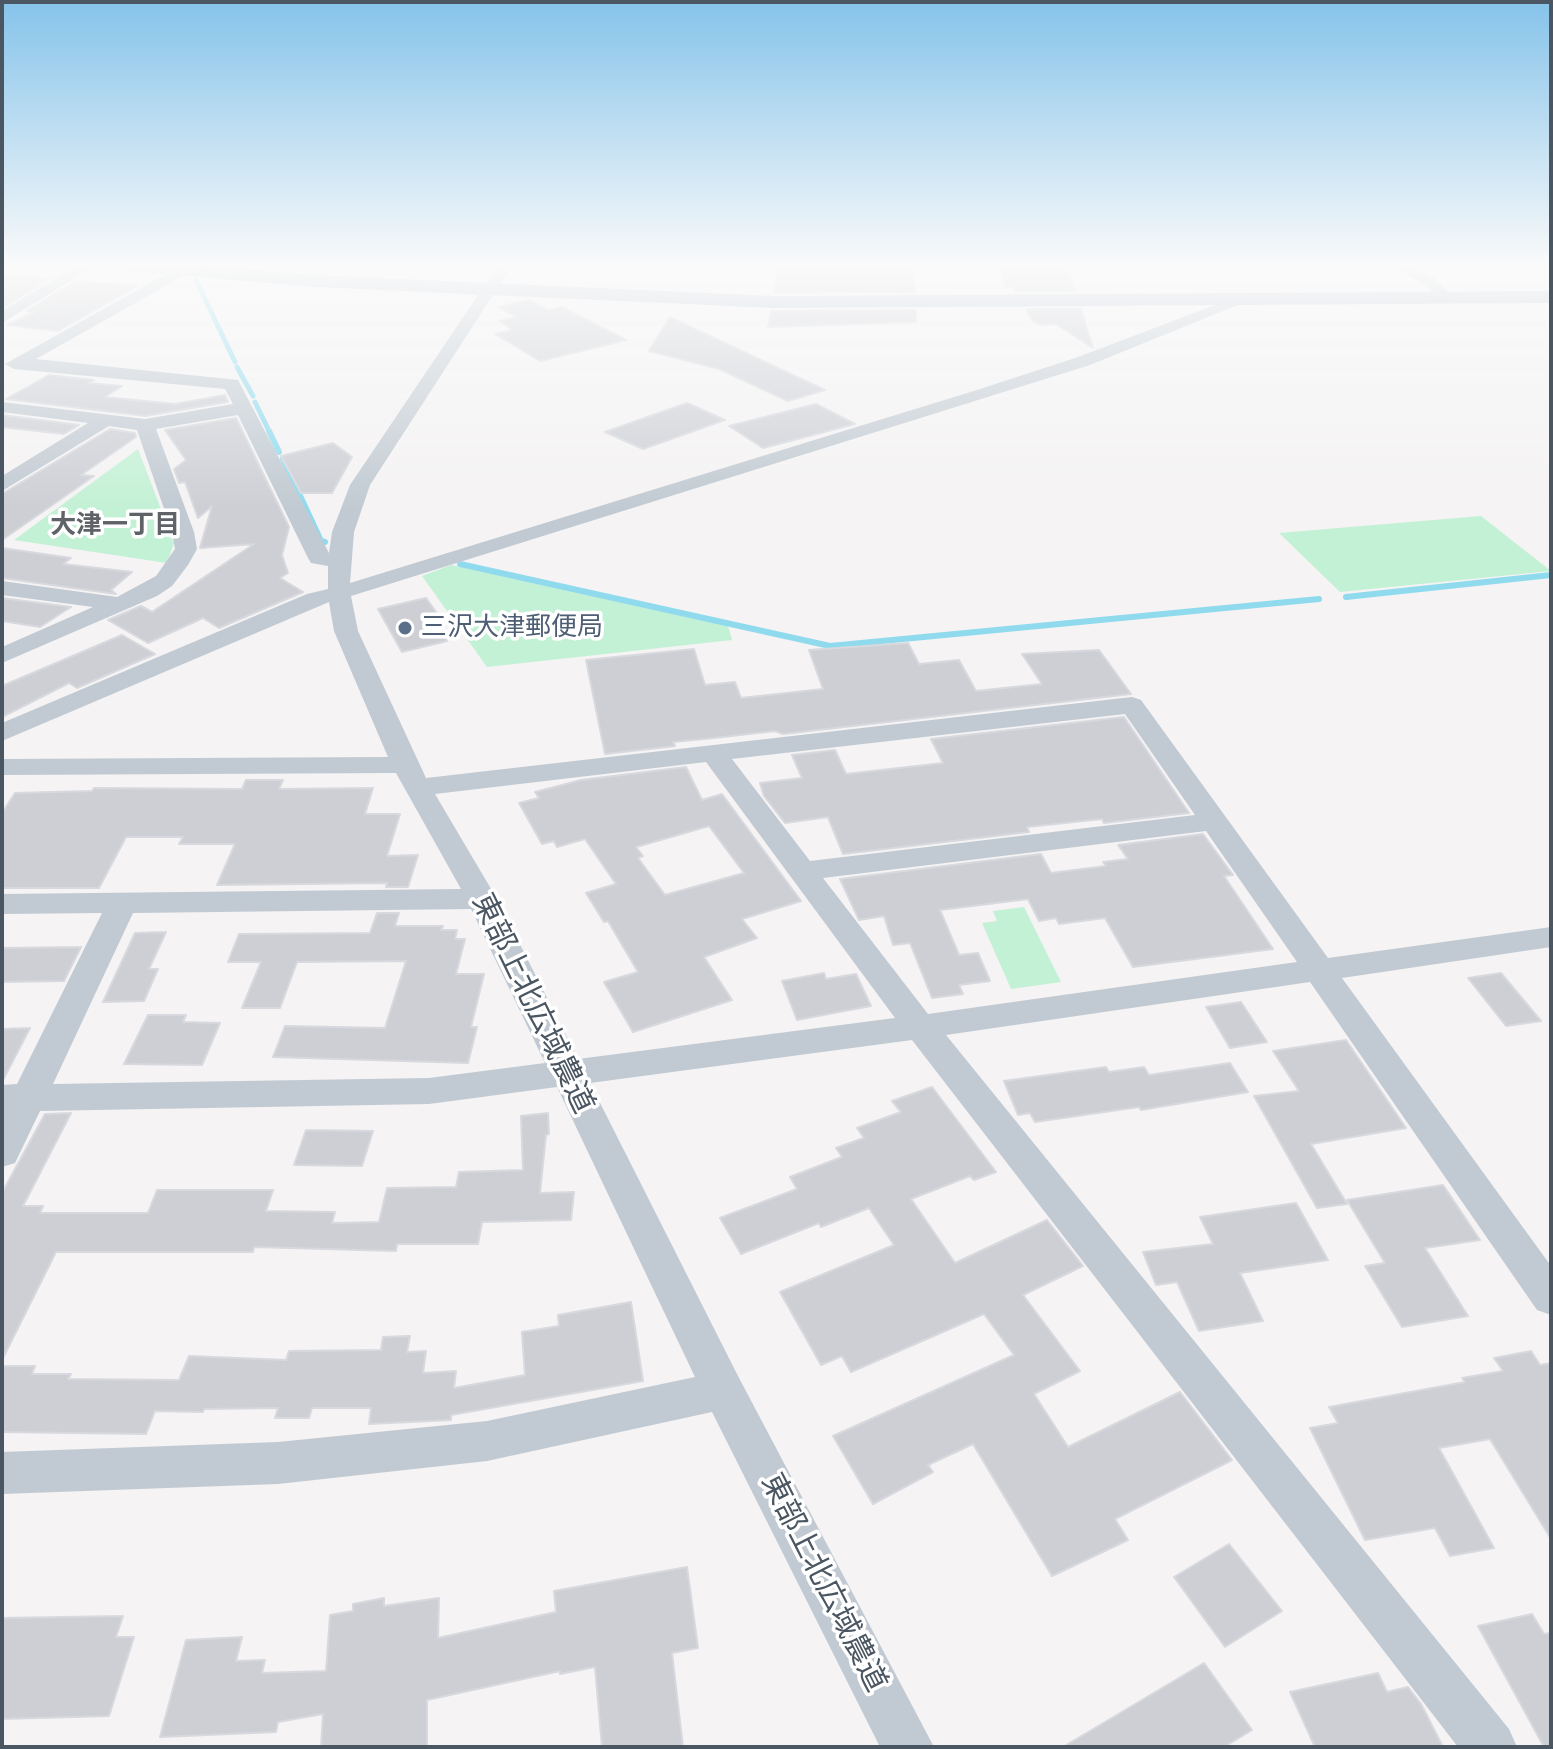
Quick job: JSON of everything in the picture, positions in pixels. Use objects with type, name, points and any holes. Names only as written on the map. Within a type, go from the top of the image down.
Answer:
[{"type":"street","points":[[10,366],[47,346]]},
{"type":"street","name":"東部上北広域農道","points":[[452,346],[360,485],[343,532],[339,577],[346,631],[413,776],[482,899],[723,1390],[908,1747]]},
{"type":"street","points":[[2,733],[315,599],[339,577],[1028,379],[1123,346]]},
{"type":"street","points":[[10,366],[232,384],[319,558],[339,577]]},
{"type":"street","points":[[2,407],[145,425],[244,408]]},
{"type":"street","points":[[2,485],[106,420]]},
{"type":"street","points":[[2,656],[121,604],[164,581],[186,549],[183,532],[145,425]]},
{"type":"street","points":[[2,588],[121,604]]},
{"type":"street","points":[[2,767],[413,776],[713,753],[1132,705],[1217,821],[1551,1298]]},
{"type":"street","points":[[713,753],[920,1027],[1491,1747]]},
{"type":"street","points":[[804,871],[1217,821]]},
{"type":"street","points":[[2,904],[482,899]]},
{"type":"street","points":[[2,1153],[16,1097],[123,901]]},
{"type":"street","points":[[16,1097],[429,1091],[920,1027],[1551,937]]},
{"type":"street","points":[[2,1473],[278,1463],[487,1441],[723,1390]]},
{"type":"green space","points":[[138,449],[174,543],[167,563],[14,540]]},
{"type":"green space","points":[[1481,516],[1551,571],[1340,592],[1279,533]]},
{"type":"green space","points":[[451,565],[728,626],[732,640],[487,667],[422,576]]},
{"type":"green space","points":[[1024,907],[1061,982],[1011,989],[982,923],[997,921],[993,911]]},
{"type":"building","points":[[514,346],[603,346],[540,361]]},
{"type":"building","points":[[652,346],[731,346],[825,390],[788,401],[719,369],[649,351]]},
{"type":"building","points":[[49,375],[122,386],[105,397],[175,404],[225,395],[228,402],[145,416],[6,399]]},
{"type":"building","points":[[687,403],[725,420],[643,449],[605,432]]},
{"type":"building","points":[[816,404],[855,424],[763,448],[729,426]]},
{"type":"building","points":[[2,415],[79,425],[64,434],[2,427]]},
{"type":"building","points":[[236,418],[289,527],[282,555],[288,573],[280,578],[303,592],[219,628],[203,618],[148,643],[108,620],[141,606],[152,612],[254,544],[200,548],[212,506],[198,518],[185,482],[179,483],[174,469],[186,460],[165,430]]},
{"type":"building","points":[[110,429],[135,433],[136,437],[81,475],[94,476],[2,540],[2,494]]},
{"type":"building","points":[[333,443],[352,457],[332,493],[301,493],[281,456]]},
{"type":"building","points":[[2,548],[71,558],[63,564],[132,572],[111,590],[116,594],[2,578]]},
{"type":"building","points":[[2,598],[71,607],[40,627],[2,621]]},
{"type":"building","points":[[426,598],[441,619],[434,621],[447,641],[402,652],[378,609]]},
{"type":"building","points":[[122,635],[155,654],[77,688],[69,683],[2,717],[2,686]]},
{"type":"building","points":[[908,643],[919,664],[959,660],[976,691],[1042,684],[1022,654],[1099,650],[1131,694],[783,734],[775,731],[673,742],[675,746],[605,754],[586,660],[694,649],[705,685],[735,682],[741,698],[823,689],[809,650]]},
{"type":"building","points":[[1124,717],[1189,813],[1104,823],[1102,819],[1027,827],[1029,832],[843,854],[828,817],[785,823],[764,796],[760,783],[802,778],[792,755],[835,750],[846,774],[943,763],[931,739]]},
{"type":"building","points":[[686,767],[702,800],[722,794],[801,901],[742,919],[757,938],[704,957],[732,1000],[633,1032],[604,982],[638,972],[608,921],[604,922],[586,893],[616,884],[585,839],[557,847],[554,841],[542,844],[519,803],[539,798],[535,792],[581,780]],"holes":[[[709,826],[744,873],[665,895],[638,858],[643,856],[636,847]]]},
{"type":"building","points":[[246,780],[283,780],[279,789],[373,788],[365,814],[400,814],[387,856],[418,855],[408,887],[386,887],[387,883],[217,885],[235,844],[179,844],[183,837],[126,837],[99,888],[2,888],[2,813],[15,793],[92,791],[94,788],[242,789]]},
{"type":"building","points":[[1203,834],[1233,875],[1224,876],[1273,949],[1133,967],[1105,918],[1059,924],[1056,918],[1039,921],[1028,899],[940,910],[959,955],[978,953],[990,981],[959,985],[963,994],[932,998],[910,943],[893,945],[884,916],[859,920],[840,879],[1041,854],[1051,873],[1106,866],[1103,862],[1128,859],[1118,845]]},
{"type":"building","points":[[377,913],[399,913],[395,926],[443,926],[441,930],[457,930],[455,939],[465,939],[456,974],[484,974],[471,1027],[477,1027],[468,1063],[273,1057],[285,1026],[385,1028],[406,961],[297,962],[280,1008],[242,1008],[261,962],[228,962],[239,934],[370,933]]},
{"type":"building","points":[[166,932],[149,969],[158,969],[144,1001],[103,1002],[135,933]]},
{"type":"building","points":[[81,947],[64,981],[2,982],[2,948]]},
{"type":"building","points":[[824,973],[826,979],[856,974],[871,1006],[797,1020],[782,981]]},
{"type":"building","points":[[1501,973],[1541,1021],[1506,1026],[1468,978]]},
{"type":"building","points":[[1241,1002],[1267,1042],[1230,1048],[1206,1007]]},
{"type":"building","points":[[148,1015],[186,1015],[183,1022],[220,1023],[202,1065],[124,1064]]},
{"type":"building","points":[[30,1028],[2,1082],[2,1029]]},
{"type":"building","points":[[1346,1040],[1406,1128],[1311,1144],[1347,1204],[1317,1208],[1254,1096],[1299,1091],[1273,1051]]},
{"type":"building","points":[[1230,1063],[1248,1092],[1141,1110],[1139,1107],[1035,1122],[1030,1113],[1018,1115],[1004,1081],[1106,1067],[1109,1072],[1144,1067],[1149,1075]]},
{"type":"building","points":[[932,1087],[996,1172],[974,1180],[970,1176],[911,1199],[955,1263],[1047,1220],[1083,1266],[1023,1295],[1080,1371],[1034,1394],[1068,1447],[1180,1392],[1232,1460],[1115,1519],[1128,1540],[1052,1576],[973,1444],[928,1465],[933,1472],[873,1504],[833,1436],[1014,1355],[984,1314],[851,1372],[842,1356],[821,1365],[780,1292],[894,1245],[869,1208],[821,1227],[819,1223],[741,1254],[720,1218],[797,1189],[790,1177],[842,1157],[836,1148],[864,1138],[857,1128],[901,1112],[892,1101]]},
{"type":"building","points":[[71,1113],[23,1206],[43,1206],[40,1213],[148,1213],[157,1190],[273,1190],[266,1211],[335,1212],[332,1223],[379,1222],[387,1188],[456,1187],[459,1172],[523,1170],[521,1116],[548,1113],[549,1134],[546,1135],[540,1193],[574,1192],[571,1220],[482,1222],[478,1244],[397,1244],[396,1251],[254,1247],[253,1252],[56,1252],[2,1360],[2,1193],[45,1114]]},
{"type":"building","points":[[306,1130],[373,1131],[362,1166],[294,1165]]},
{"type":"building","points":[[1443,1185],[1480,1240],[1425,1248],[1468,1316],[1402,1327],[1365,1266],[1385,1263],[1347,1200]]},
{"type":"building","points":[[1296,1203],[1328,1260],[1240,1273],[1263,1321],[1199,1331],[1177,1282],[1156,1285],[1143,1252],[1213,1244],[1200,1217]]},
{"type":"building","points":[[631,1302],[643,1381],[451,1415],[451,1420],[369,1424],[371,1408],[312,1408],[309,1418],[275,1418],[278,1408],[204,1409],[203,1412],[155,1411],[146,1434],[2,1432],[2,1366],[35,1366],[32,1374],[71,1374],[68,1379],[179,1380],[189,1356],[286,1360],[289,1351],[381,1350],[383,1337],[410,1336],[407,1352],[426,1351],[423,1373],[456,1371],[454,1388],[525,1375],[522,1332],[559,1326],[558,1315]]},
{"type":"building","points":[[1531,1351],[1540,1365],[1551,1363],[1551,1539],[1490,1439],[1439,1448],[1494,1548],[1450,1556],[1435,1528],[1365,1540],[1310,1428],[1338,1423],[1329,1407],[1465,1382],[1462,1378],[1503,1371],[1494,1358]]},
{"type":"building","points":[[1229,1544],[1282,1611],[1225,1647],[1174,1577]]},
{"type":"building","points":[[687,1567],[698,1648],[672,1653],[683,1747],[602,1747],[595,1667],[560,1674],[560,1671],[427,1700],[427,1747],[321,1747],[323,1714],[278,1722],[276,1732],[160,1737],[186,1640],[242,1637],[236,1661],[265,1660],[262,1673],[326,1671],[330,1615],[353,1611],[353,1604],[384,1598],[384,1606],[439,1598],[438,1638],[556,1612],[554,1591]]},
{"type":"building","points":[[1532,1614],[1544,1634],[1551,1633],[1551,1747],[1544,1747],[1478,1626]]},
{"type":"building","points":[[123,1616],[116,1637],[134,1637],[109,1716],[2,1719],[2,1618]]},
{"type":"building","points":[[1204,1663],[1252,1730],[1224,1747],[1063,1747]]},
{"type":"building","points":[[1378,1673],[1387,1692],[1408,1687],[1421,1704],[1443,1747],[1315,1747],[1290,1692]]},
{"type":"waterway","points":[[227,346],[235,362]]},
{"type":"waterway","points":[[237,367],[253,396]]},
{"type":"waterway","points":[[255,402],[270,433]]},
{"type":"waterway","points":[[269,431],[279,452]]},
{"type":"waterway","points":[[283,459],[321,541],[325,542]]},
{"type":"waterway","points":[[460,564],[830,646],[1319,599]]},
{"type":"waterway","points":[[1346,597],[1551,575]]},
{"type":"place","name":"三沢大津郵便局","points":[[405,628]]},
{"type":"district","name":"大津一丁目","points":[[115,526]]}]
